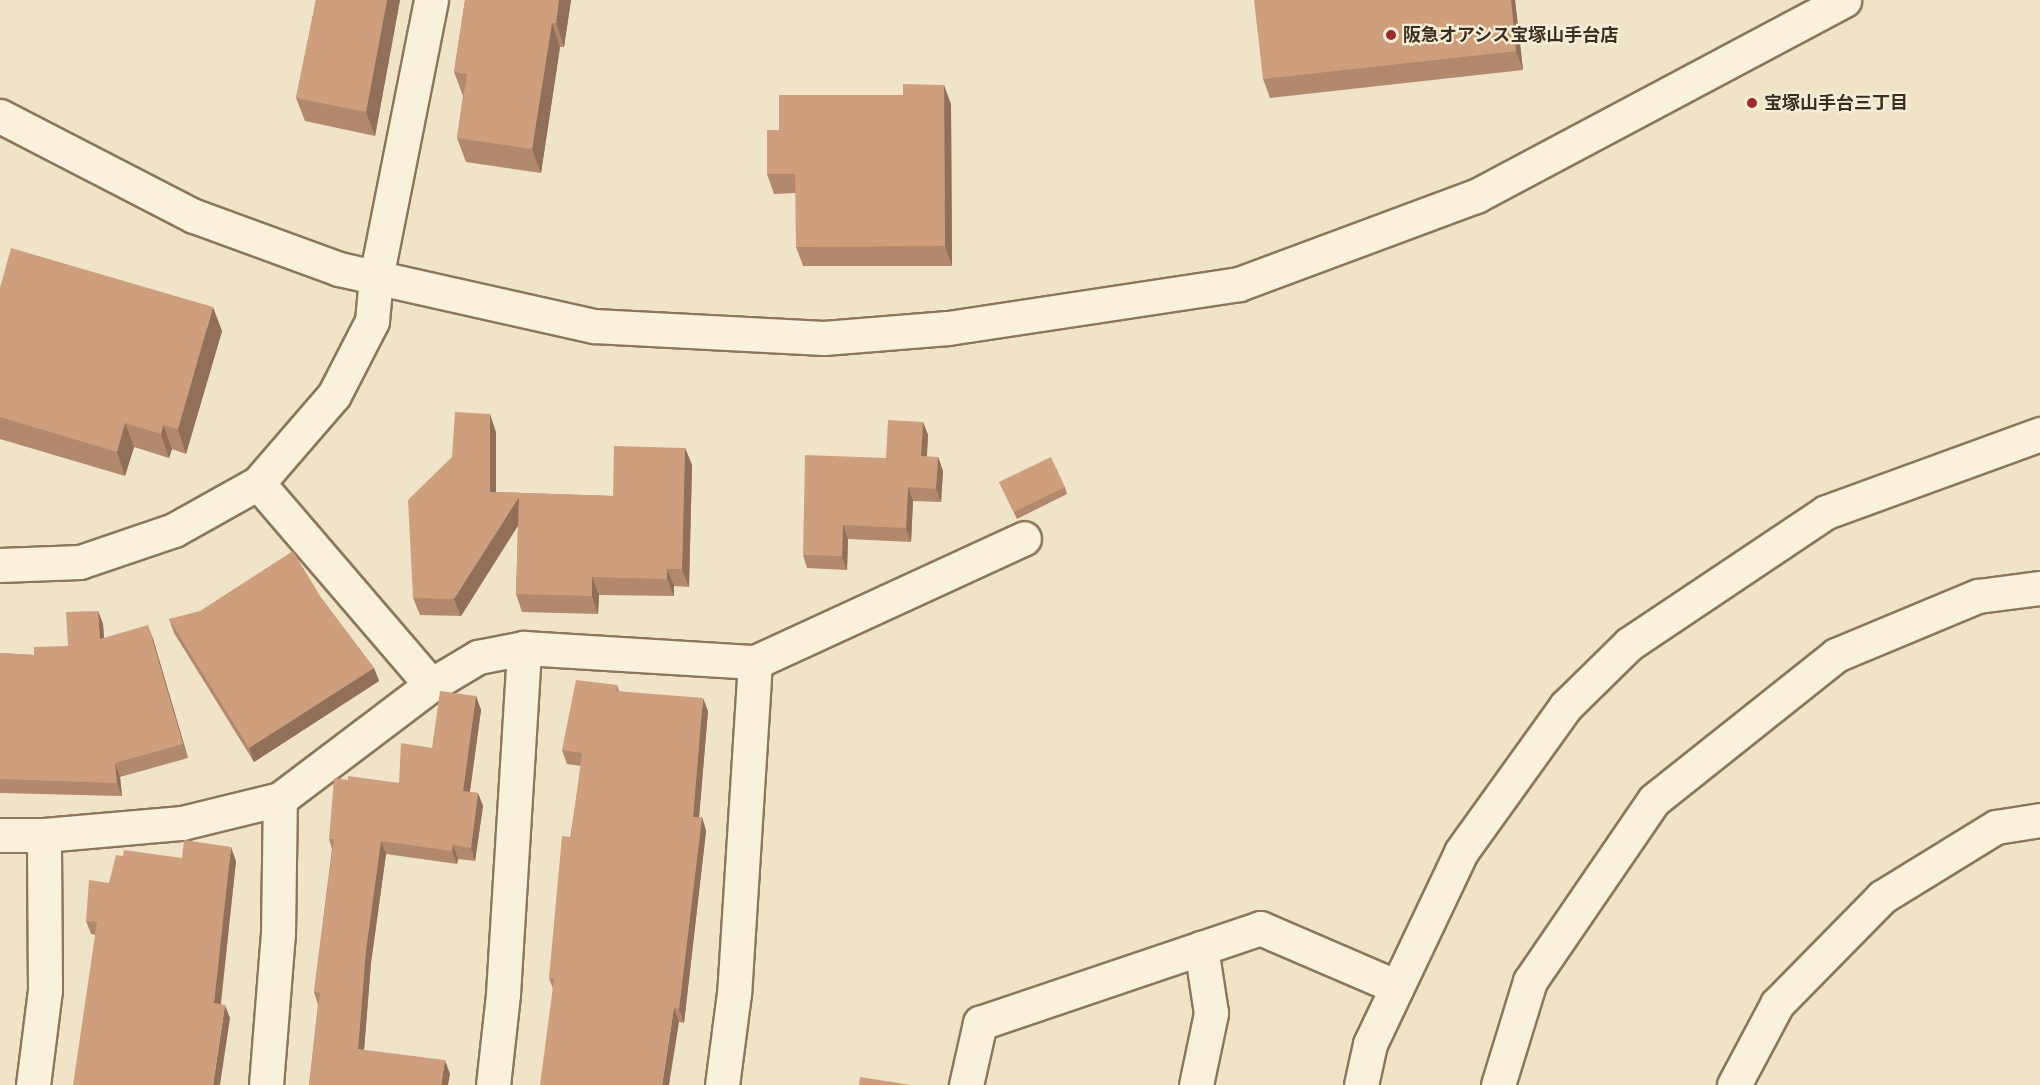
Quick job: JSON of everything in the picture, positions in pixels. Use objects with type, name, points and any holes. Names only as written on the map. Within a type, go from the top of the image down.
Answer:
[{"type":"street","points":[[0,565],[80,562],[174,530],[258,483],[334,395],[372,321],[376,278],[431,0]]},
{"type":"street","points":[[0,116],[194,216],[339,269],[594,326],[824,338],[948,328],[1239,284],[1476,196],[1844,0]]},
{"type":"street","points":[[1361,1085],[1370,1044],[1461,852],[1566,706],[1629,644],[1826,512],[2040,434]]},
{"type":"street","points":[[258,483],[431,685]]},
{"type":"street","points":[[0,835],[44,835],[182,823],[280,799],[431,685],[478,657],[524,648],[756,662],[1024,537]]},
{"type":"street","points":[[1498,1085],[1530,981],[1654,800],[1836,655],[1977,596],[2040,588]]},
{"type":"street","points":[[493,1085],[503,994],[524,648]]},
{"type":"street","points":[[722,1085],[734,993],[756,662]]},
{"type":"street","points":[[266,1085],[278,934],[280,799]]},
{"type":"street","points":[[1734,1085],[1777,1004],[1882,897],[1996,827],[2040,820]]},
{"type":"street","points":[[33,1085],[45,990],[44,835]]},
{"type":"street","points":[[966,1085],[980,1023],[1260,928],[1397,987]]},
{"type":"street","points":[[1196,1085],[1211,1013],[1201,948]]},
{"type":"building","points":[[316,0],[387,0],[366,112],[296,98]]},
{"type":"building","points":[[465,0],[559,0],[556,23],[552,23],[532,149],[457,138],[467,74],[454,72]]},
{"type":"building","name":"阪急オアシス宝塚山手台店","points":[[1254,0],[1511,0],[1516,51],[1263,79]]},
{"type":"building","points":[[903,84],[944,85],[945,246],[796,247],[795,174],[767,174],[767,130],[779,130],[779,95],[903,95]]},
{"type":"building","points":[[11,248],[213,307],[178,429],[163,425],[161,434],[125,423],[117,452],[0,417],[0,288]]},
{"type":"building","points":[[455,412],[490,414],[490,492],[613,496],[614,446],[685,448],[682,569],[667,569],[667,579],[592,577],[592,596],[516,594],[519,497],[454,599],[413,598],[408,500],[452,457]]},
{"type":"building","points":[[888,420],[923,422],[921,456],[938,457],[936,489],[908,487],[906,528],[843,525],[842,556],[803,555],[805,455],[886,458]]},
{"type":"building","points":[[1051,457],[1065,487],[1014,512],[999,482]]},
{"type":"building","points":[[293,551],[322,599],[374,668],[249,748],[169,619],[200,611]]},
{"type":"building","points":[[98,611],[100,639],[148,625],[183,744],[115,763],[117,783],[0,779],[0,653],[34,655],[34,647],[68,646],[66,612]]},
{"type":"building","points":[[576,680],[617,685],[616,691],[703,698],[693,817],[702,817],[679,1009],[674,1008],[662,1085],[540,1085],[554,979],[549,978],[562,836],[571,837],[582,753],[562,750]]},
{"type":"building","points":[[440,691],[476,696],[463,791],[478,793],[471,848],[453,845],[452,851],[381,841],[366,950],[358,1049],[445,1060],[441,1085],[309,1085],[320,993],[314,992],[334,839],[329,839],[334,778],[348,780],[348,776],[399,783],[401,743],[432,748]]},
{"type":"building","points":[[184,840],[231,847],[214,1003],[225,1005],[213,1085],[73,1085],[97,922],[86,921],[89,880],[109,883],[116,855],[123,856],[124,850],[182,858]]},
{"type":"building","points":[[860,1077],[911,1085],[859,1085]]},
{"type":"place","name":"阪急オアシス宝塚山手台店","points":[[1391,35]]},
{"type":"place","name":"宝塚山手台三丁目","points":[[1752,103]]}]
